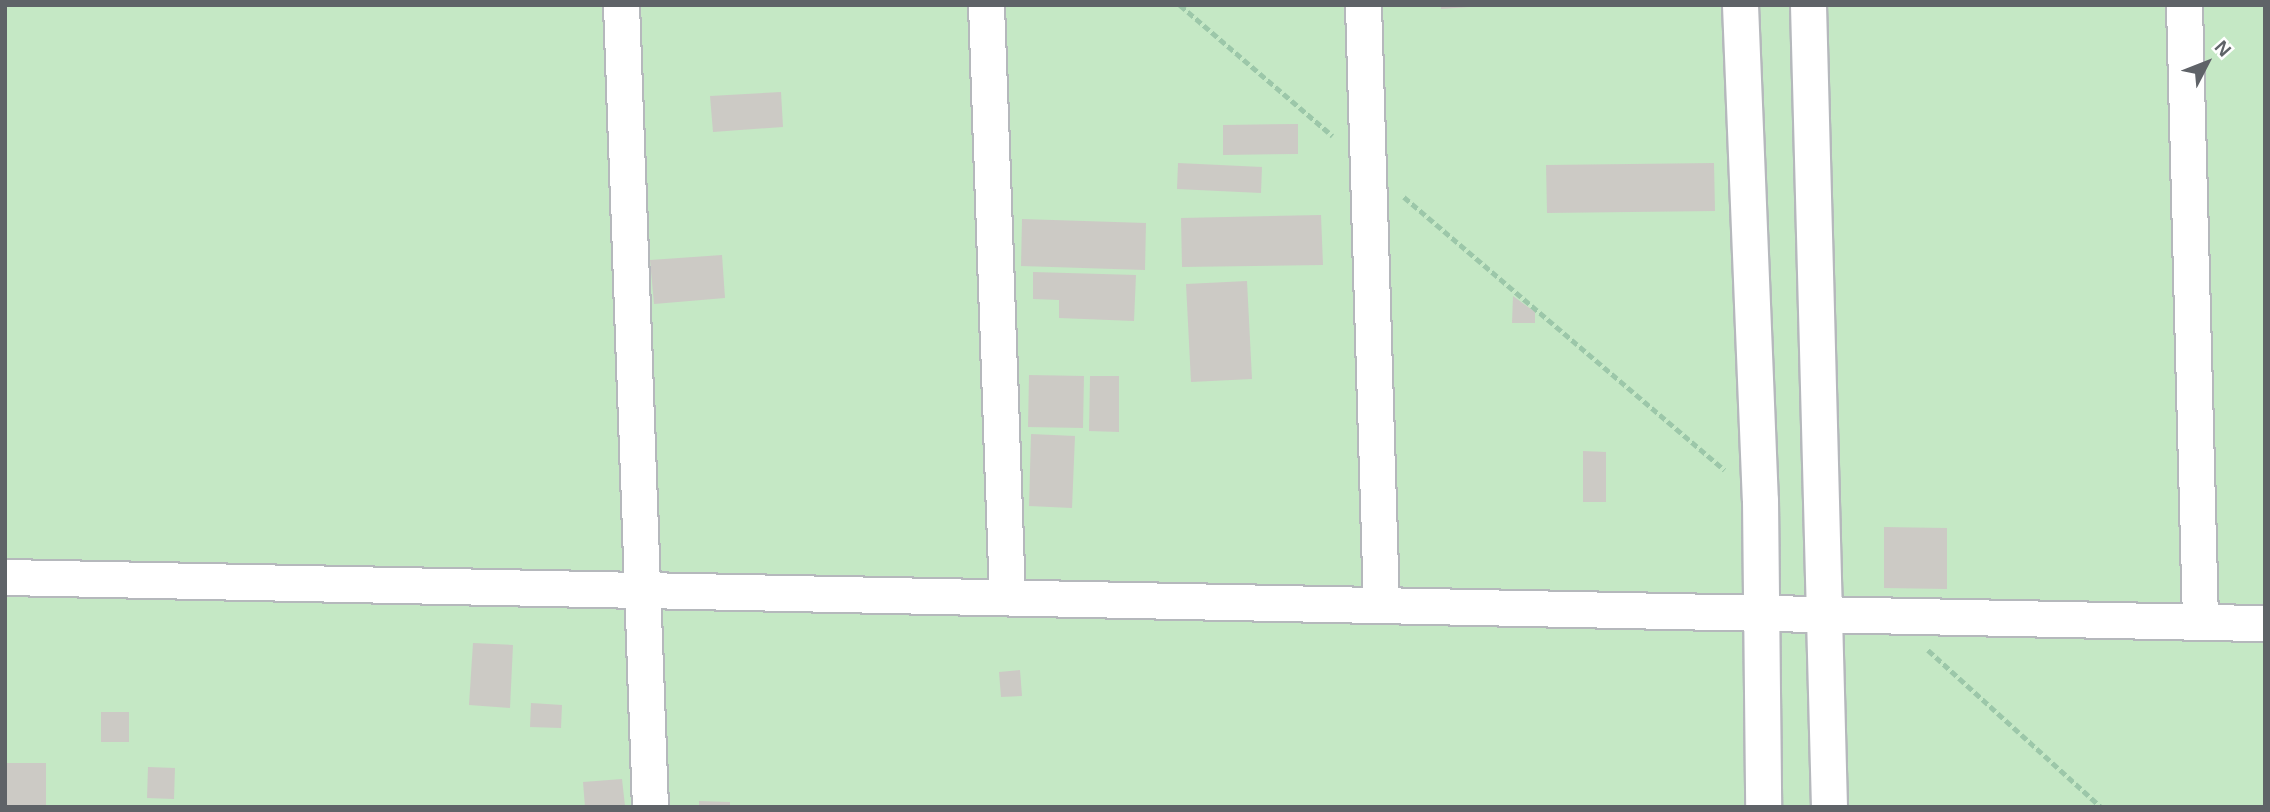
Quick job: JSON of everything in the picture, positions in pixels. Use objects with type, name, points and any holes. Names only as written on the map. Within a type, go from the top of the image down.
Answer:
[{"type":"street","points":[[621,5],[645,590],[650,807]]},
{"type":"street","points":[[986,5],[1007,597]]},
{"type":"street","points":[[1363,5],[1371,169],[1381,604]]},
{"type":"street","points":[[1740,5],[1760,500],[1763,807]]},
{"type":"street","points":[[1808,5],[1829,807]]},
{"type":"street","points":[[2183,5],[2200,621]]},
{"type":"street","points":[[5,577],[2265,622]]},
{"type":"path","points":[[1180,5],[1760,500]]},
{"type":"path","points":[[1887,614],[2101,807]]},
{"type":"green space","points":[[5,5],[2265,5],[2265,807],[5,807]]},
{"type":"building","points":[[1441,5],[1468,5],[1469,7],[1441,9]]},
{"type":"building","points":[[781,92],[783,127],[713,132],[710,96]]},
{"type":"building","points":[[1298,124],[1298,154],[1223,155],[1223,125]]},
{"type":"building","points":[[1178,163],[1262,167],[1261,193],[1177,189]]},
{"type":"building","points":[[1714,163],[1715,211],[1547,213],[1546,165]]},
{"type":"building","points":[[1321,215],[1323,265],[1182,267],[1181,218]]},
{"type":"building","points":[[1022,219],[1146,223],[1145,270],[1021,266]]},
{"type":"building","points":[[722,255],[725,298],[654,304],[650,260]]},
{"type":"building","points":[[1033,272],[1136,275],[1134,321],[1059,318],[1059,300],[1033,299]]},
{"type":"building","points":[[1247,281],[1252,379],[1191,382],[1186,284]]},
{"type":"building","points":[[1513,296],[1535,312],[1535,323],[1512,323]]},
{"type":"building","points":[[1029,375],[1084,376],[1083,428],[1028,427]]},
{"type":"building","points":[[1090,376],[1119,376],[1119,432],[1089,431]]},
{"type":"building","points":[[1031,434],[1075,436],[1072,508],[1029,506]]},
{"type":"building","points":[[1583,451],[1606,452],[1606,502],[1583,502]]},
{"type":"building","points":[[1884,527],[1947,528],[1947,589],[1884,588]]},
{"type":"building","points":[[473,643],[513,645],[510,708],[469,705]]},
{"type":"building","points":[[1020,670],[1022,696],[1001,697],[999,672]]},
{"type":"building","points":[[531,703],[562,705],[561,728],[530,727]]},
{"type":"building","points":[[101,712],[129,712],[129,742],[101,742]]},
{"type":"building","points":[[5,763],[46,763],[46,807],[5,807]]},
{"type":"building","points":[[148,767],[175,768],[174,799],[147,798]]},
{"type":"building","points":[[622,779],[625,806],[585,807],[583,782]]},
{"type":"building","points":[[699,801],[730,802],[730,807],[699,807]]}]
